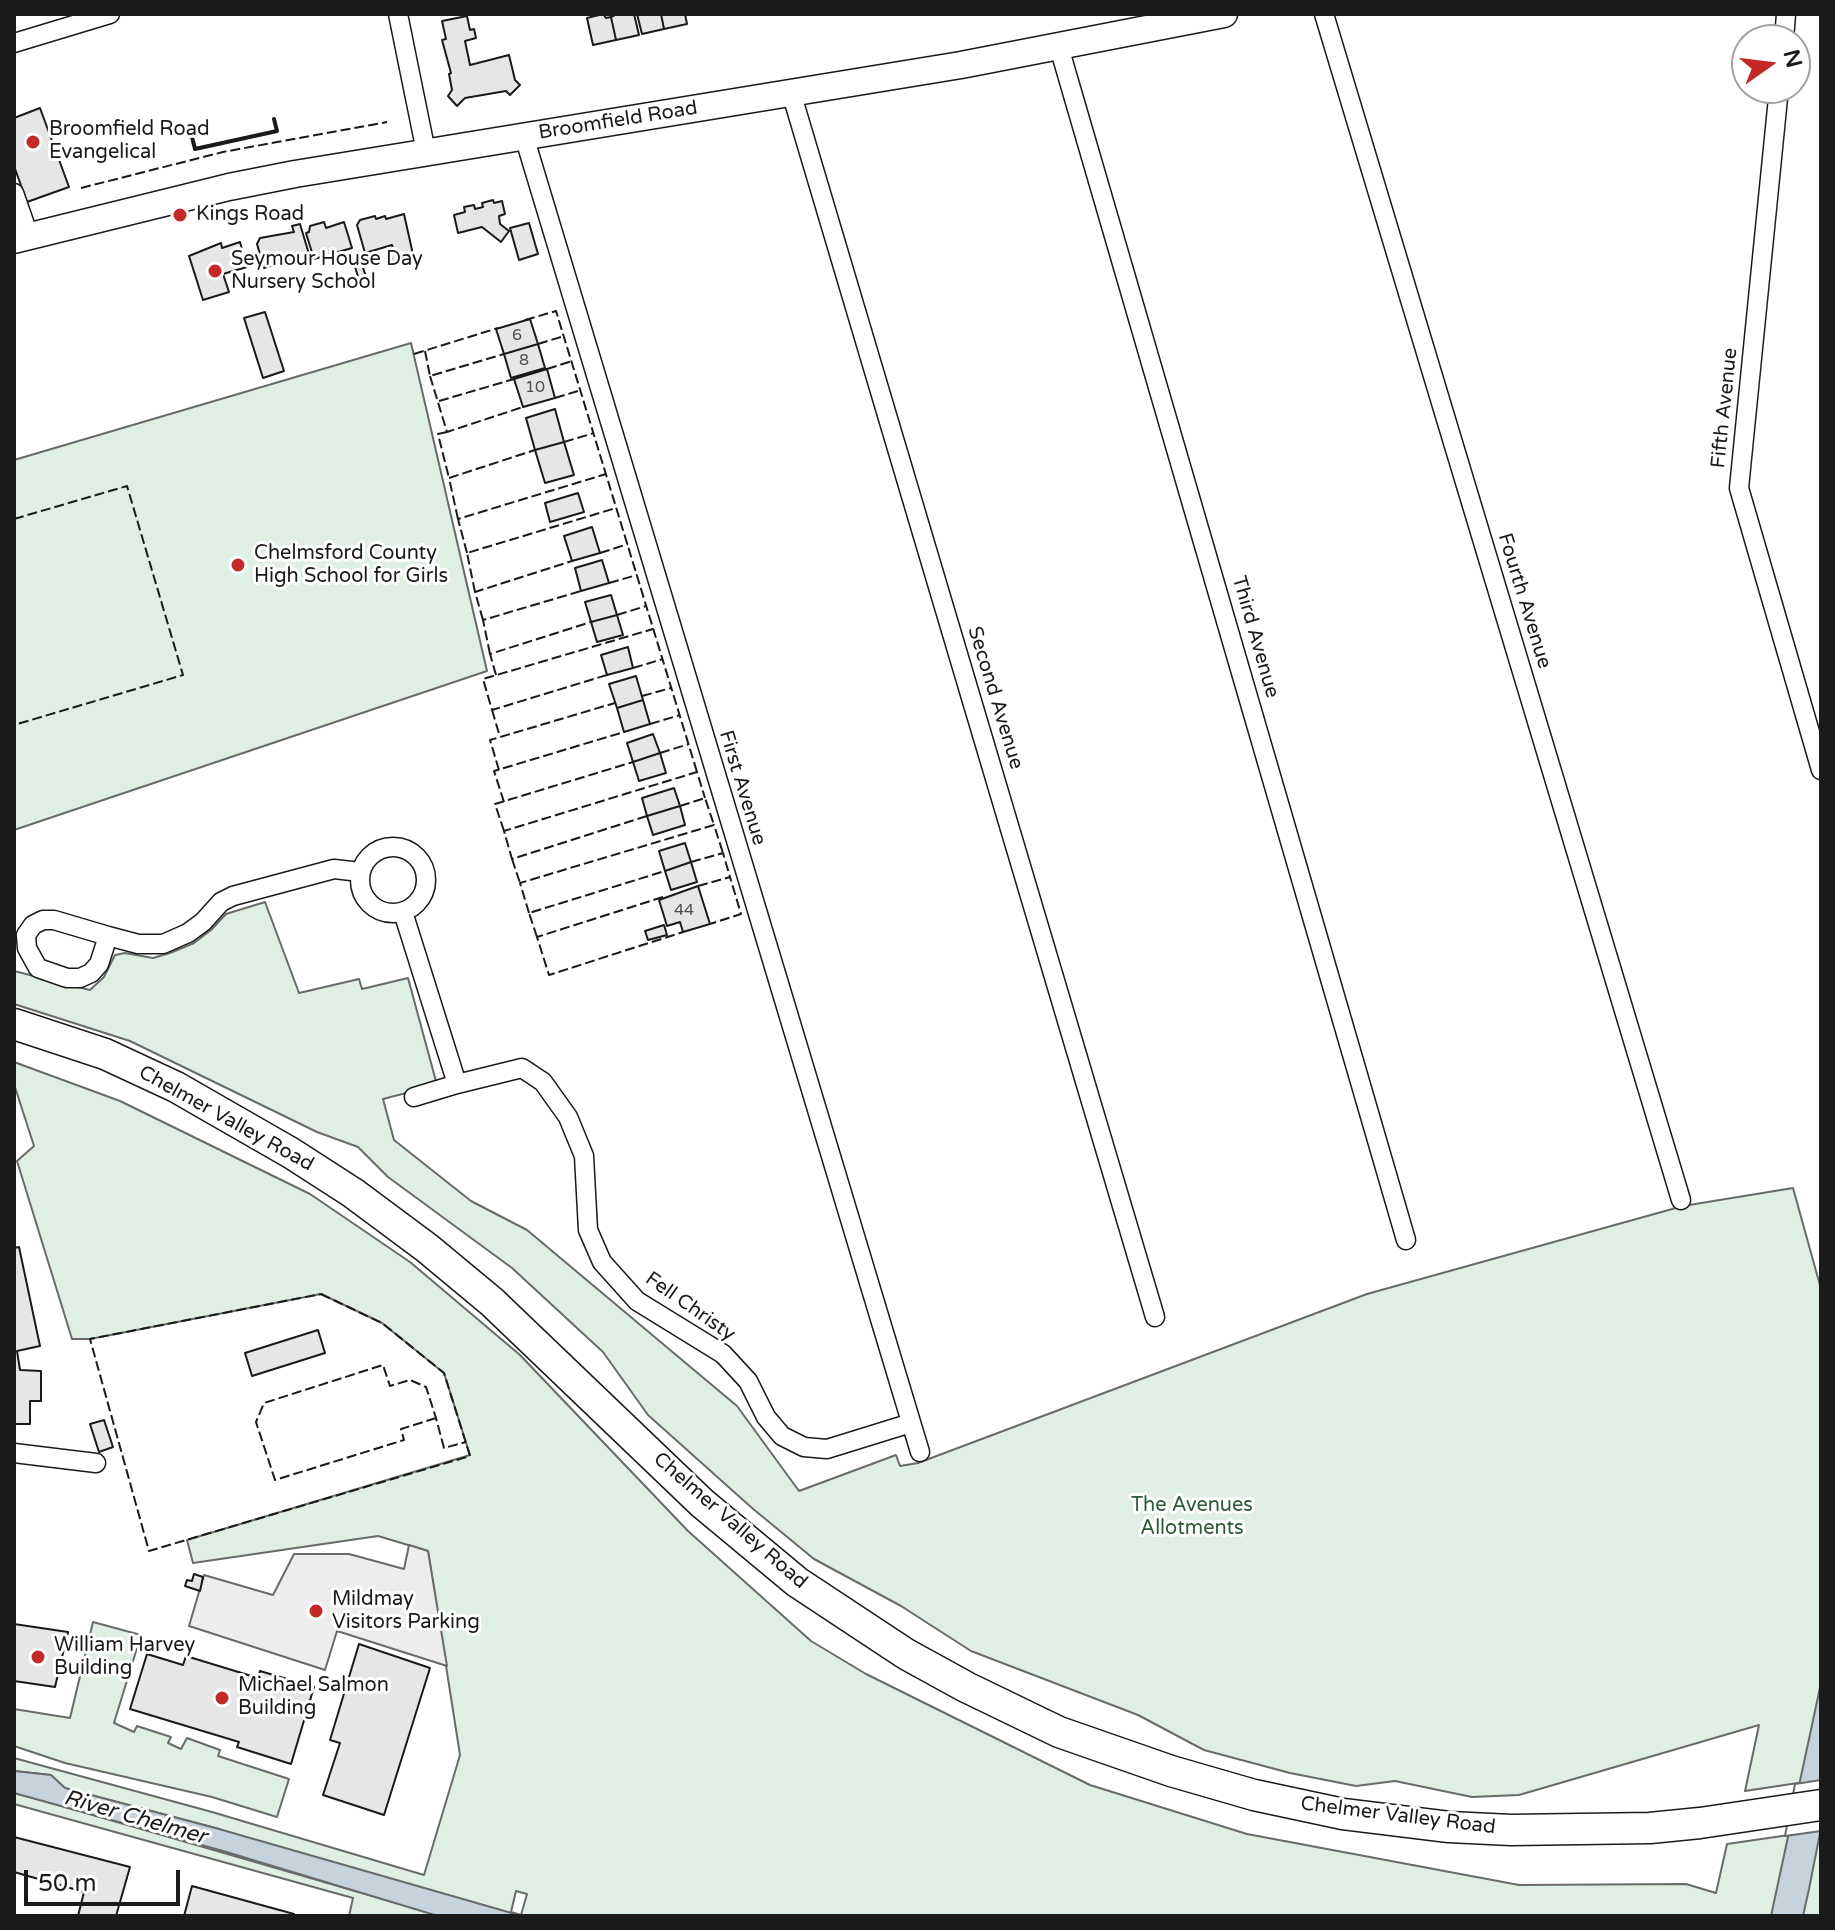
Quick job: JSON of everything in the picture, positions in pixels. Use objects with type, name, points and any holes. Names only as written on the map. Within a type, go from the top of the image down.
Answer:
[{"type":"main road","name":"Broomfield Road","points":[[21,238],[242,185],[1059,47],[1224,14]]},
{"type":"main road","name":"Chelmer Valley Road","points":[[14,1024],[105,1054],[176,1087],[291,1153],[353,1193],[492,1302],[702,1503],[761,1554],[861,1626],[966,1687],[1059,1732],[1171,1771],[1254,1795],[1343,1814],[1449,1827],[1573,1830],[1700,1823],[1821,1805]]},
{"type":"street","points":[[40,14],[45,33]]},
{"type":"street","points":[[14,43],[110,14]]},
{"type":"street","points":[[398,14],[426,152]]},
{"type":"street","name":"Fourth Avenue","points":[[1324,14],[1681,1200]]},
{"type":"street","name":"Third Avenue","points":[[1059,47],[1406,1240]]},
{"type":"street","name":"Second Avenue","points":[[791,92],[1155,1317]]},
{"type":"street","name":"Fifth Avenue","points":[[1777,104],[1739,488],[1821,770]]},
{"type":"street","name":"First Avenue","points":[[524,136],[920,1452]]},
{"type":"street","points":[[14,193],[21,238]]},
{"type":"street","points":[[389,846],[409,850],[424,867],[425,889],[413,907],[391,913],[370,904],[363,895],[360,872],[371,855],[389,846]]},
{"type":"street","points":[[108,936],[138,944],[163,944],[188,933],[221,902],[233,896],[334,869],[360,872]]},
{"type":"street","points":[[403,912],[457,1084]]},
{"type":"street","name":"Fell Christy","points":[[414,1097],[522,1068],[543,1082],[568,1117],[584,1156],[588,1230],[602,1262],[637,1301],[723,1354],[748,1381],[766,1417],[782,1436],[804,1447],[827,1449],[911,1423]]},
{"type":"street","points":[[14,1453],[96,1463]]},
{"type":"green space","name":"Chelmsford County High School for Girls","points":[[411,343],[487,671],[14,830],[14,460]]},
{"type":"green space","name":"The Avenues Allotments","points":[[265,902],[299,993],[359,979],[362,989],[408,978],[437,1085],[383,1099],[394,1140],[471,1201],[527,1230],[737,1406],[799,1491],[896,1455],[900,1466],[918,1463],[1367,1294],[1683,1206],[1793,1188],[1821,1289],[1821,1916],[349,1916],[353,1898],[14,1804],[14,1793],[400,1904],[219,1829],[64,1788],[51,1775],[14,1771],[14,1758],[212,1812],[424,1875],[460,1755],[428,1551],[378,1536],[193,1563],[187,1540],[470,1455],[444,1373],[382,1323],[321,1294],[90,1339],[72,1339],[17,1161],[34,1146],[14,1084],[14,1062],[120,1101],[310,1194],[410,1262],[520,1355],[688,1531],[811,1641],[866,1674],[1090,1785],[1247,1834],[1519,1885],[1686,1884],[1716,1893],[1727,1844],[1789,1835],[1798,1783],[1745,1791],[1759,1725],[1519,1795],[1472,1797],[1395,1781],[1356,1786],[1290,1773],[1204,1750],[1138,1715],[971,1651],[901,1606],[814,1559],[648,1415],[603,1352],[512,1268],[388,1177],[358,1147],[317,1132],[130,1041],[14,1004],[14,971],[90,990],[104,977],[115,955],[125,953],[153,958],[170,953],[194,943],[226,914]],"holes":[[[516,1891],[527,1894],[521,1915],[511,1912]]]},
{"type":"green space","points":[[93,1622],[141,1635],[114,1723],[134,1732],[137,1726],[171,1737],[168,1743],[181,1749],[187,1738],[220,1750],[218,1756],[289,1779],[277,1817],[212,1797],[65,1763],[14,1746],[14,1709],[70,1718]]},
{"type":"shaded area","name":"Mildmay Visitors Parking","points":[[409,1545],[428,1551],[447,1666],[337,1631],[325,1670],[189,1626],[204,1575],[273,1595],[294,1554],[349,1554],[404,1569]]},
{"type":"water","points":[[1821,1683],[1821,1828],[1809,1889],[1803,1916],[1771,1916]]},
{"type":"water","name":"River Chelmer","points":[[14,1771],[51,1775],[65,1788],[522,1916],[438,1916],[223,1851],[14,1793]]},
{"type":"pier","points":[[1821,1780],[1821,1831],[1785,1836],[1795,1784]]},
{"type":"building","points":[[603,14],[606,18],[611,17],[616,40],[593,45],[587,18]]},
{"type":"building","points":[[634,14],[639,35],[616,40],[611,17]]},
{"type":"building","points":[[637,14],[661,14],[664,29],[642,34]]},
{"type":"building","points":[[661,14],[685,14],[687,24],[664,29]]},
{"type":"building","points":[[467,16],[470,30],[474,29],[476,38],[465,41],[470,65],[509,55],[515,80],[520,85],[510,95],[506,91],[465,98],[457,106],[448,96],[452,90],[451,73],[442,40],[446,39],[442,21]]},
{"type":"building","name":"Broomfield Road Evangelical","points":[[40,108],[69,187],[27,202],[14,166],[14,118]]},
{"type":"building","points":[[493,200],[494,203],[502,201],[505,214],[499,216],[500,224],[509,231],[501,242],[482,227],[458,233],[454,215],[465,212],[464,207],[474,205],[475,209]]},
{"type":"building","points":[[404,214],[414,259],[394,265],[390,252],[394,251],[392,245],[365,253],[357,225],[360,220],[375,216],[376,219],[385,216],[386,219]]},
{"type":"building","points":[[324,222],[326,228],[344,222],[352,248],[314,259],[306,233],[310,226]]},
{"type":"building","points":[[529,223],[538,254],[519,260],[510,228]]},
{"type":"building","points":[[300,224],[309,254],[264,268],[257,244],[260,238],[294,232],[292,226]]},
{"type":"building","name":"Seymour House Day Nursery School","points":[[240,242],[247,267],[223,274],[229,292],[203,300],[189,256],[221,243],[222,248]]},
{"type":"building","points":[[360,258],[366,277],[359,280],[353,260]]},
{"type":"building","points":[[265,312],[284,371],[263,378],[244,318]]},
{"type":"building","points":[[530,319],[538,344],[504,354],[496,329]]},
{"type":"building","points":[[538,344],[545,368],[511,378],[504,354]]},
{"type":"building","points":[[547,369],[555,398],[523,407],[514,379]]},
{"type":"building","points":[[555,409],[564,442],[535,450],[526,418]]},
{"type":"building","points":[[564,442],[574,475],[545,483],[535,450]]},
{"type":"building","points":[[578,493],[584,512],[550,522],[545,503]]},
{"type":"building","points":[[592,527],[600,553],[572,561],[564,536]]},
{"type":"building","points":[[602,560],[609,583],[581,591],[575,568]]},
{"type":"building","points":[[611,595],[617,615],[591,622],[585,602]]},
{"type":"building","points":[[617,615],[623,635],[597,642],[591,622]]},
{"type":"building","points":[[628,647],[633,668],[607,675],[601,655]]},
{"type":"building","points":[[636,676],[643,700],[617,708],[609,684]]},
{"type":"building","points":[[643,700],[650,724],[624,732],[617,708]]},
{"type":"building","points":[[653,734],[660,753],[633,762],[627,743]]},
{"type":"building","points":[[660,753],[666,773],[639,781],[633,762]]},
{"type":"building","points":[[674,788],[680,806],[647,816],[642,798]]},
{"type":"building","points":[[680,806],[685,825],[653,835],[647,816]]},
{"type":"building","points":[[685,843],[691,862],[665,871],[659,851]]},
{"type":"building","points":[[691,862],[697,882],[671,890],[665,871]]},
{"type":"building","points":[[698,886],[710,924],[683,932],[680,922],[667,926],[659,900]]},
{"type":"building","points":[[664,925],[667,935],[648,940],[645,931]]},
{"type":"building","points":[[19,1247],[40,1346],[17,1351],[20,1370],[41,1371],[41,1401],[30,1401],[30,1424],[14,1424],[14,1248]]},
{"type":"building","points":[[318,1330],[325,1353],[252,1376],[245,1353]]},
{"type":"building","points":[[104,1420],[113,1447],[99,1452],[90,1424]]},
{"type":"building","points":[[194,1574],[203,1577],[200,1591],[185,1586],[187,1580],[192,1581]]},
{"type":"building","name":"William Harvey Building","points":[[14,1624],[68,1632],[55,1687],[14,1681]]},
{"type":"building","points":[[359,1644],[430,1668],[384,1815],[323,1795],[340,1743],[330,1740]]},
{"type":"building","name":"Michael Salmon Building","points":[[147,1654],[183,1665],[186,1656],[258,1678],[260,1671],[314,1687],[291,1764],[237,1747],[239,1742],[130,1709]]},
{"type":"building","points":[[14,1837],[130,1867],[116,1916],[78,1916],[84,1892],[14,1872]]},
{"type":"building","points":[[192,1886],[294,1914],[294,1916],[184,1916]]},
{"type":"fence","points":[[81,188],[223,152],[387,122]]},
{"type":"fence","points":[[525,320],[556,311],[697,772]]},
{"type":"fence","points":[[414,354],[498,328]]},
{"type":"fence","points":[[538,344],[564,336]]},
{"type":"fence","points":[[425,351],[430,376],[504,354]]},
{"type":"fence","points":[[547,369],[572,361]]},
{"type":"fence","points":[[430,376],[447,432],[523,407]]},
{"type":"fence","points":[[439,401],[514,379]]},
{"type":"fence","points":[[555,398],[581,390]]},
{"type":"fence","points":[[447,432],[438,434],[449,478]]},
{"type":"fence","points":[[564,442],[594,433]]},
{"type":"fence","points":[[458,519],[449,478],[535,450]]},
{"type":"fence","points":[[467,553],[458,519],[606,474]]},
{"type":"fence","points":[[14,519],[127,486],[183,675],[14,725]]},
{"type":"fence","points":[[475,592],[467,553],[616,508]]},
{"type":"fence","points":[[600,553],[628,544]]},
{"type":"fence","points":[[483,620],[475,592],[572,561]]},
{"type":"fence","points":[[609,583],[637,575]]},
{"type":"fence","points":[[490,654],[483,620],[581,591]]},
{"type":"fence","points":[[617,615],[646,606]]},
{"type":"fence","points":[[496,675],[490,654],[591,622]]},
{"type":"fence","points":[[607,675],[492,710],[483,679],[653,629]]},
{"type":"fence","points":[[633,668],[663,659]]},
{"type":"fence","points":[[642,696],[671,688]]},
{"type":"fence","points":[[499,770],[490,740],[615,703]]},
{"type":"fence","points":[[492,710],[500,737]]},
{"type":"fence","points":[[650,724],[680,715]]},
{"type":"fence","points":[[504,802],[494,771],[624,732]]},
{"type":"fence","points":[[660,753],[689,744]]},
{"type":"fence","points":[[504,831],[495,804],[633,762]]},
{"type":"fence","points":[[647,816],[512,859],[504,831],[697,772],[705,798]]},
{"type":"fence","points":[[680,806],[705,798],[714,825]]},
{"type":"fence","points":[[529,913],[520,883],[714,825],[723,853]]},
{"type":"fence","points":[[691,862],[723,853],[730,877]]},
{"type":"fence","points":[[512,859],[520,883]]},
{"type":"fence","points":[[537,937],[529,913],[665,871]]},
{"type":"fence","points":[[698,886],[730,877],[741,914],[710,924]]},
{"type":"fence","points":[[663,897],[537,937],[549,975],[683,932]]},
{"type":"fence","points":[[321,1294],[382,1323],[444,1373],[470,1456],[149,1551],[90,1339],[321,1294]]},
{"type":"fence","points":[[436,1418],[401,1429],[404,1440],[275,1480],[256,1422],[264,1403],[383,1365],[390,1386],[410,1380],[426,1387],[436,1418],[444,1448],[466,1442]]},
{"type":"wall","points":[[192,137],[195,149],[277,131],[274,119]]},
{"type":"place","name":"Broomfield Road Evangelical","points":[[33,142]]},
{"type":"place","name":"Kings Road","points":[[180,215]]},
{"type":"place","name":"Seymour House Day Nursery School","points":[[215,271]]},
{"type":"place","name":"Chelmsford County High School for Girls","points":[[238,565]]},
{"type":"place","name":"Mildmay Visitors Parking","points":[[316,1611]]},
{"type":"place","name":"William Harvey Building","points":[[38,1657]]},
{"type":"place","name":"Michael Salmon Building","points":[[222,1698]]}]
